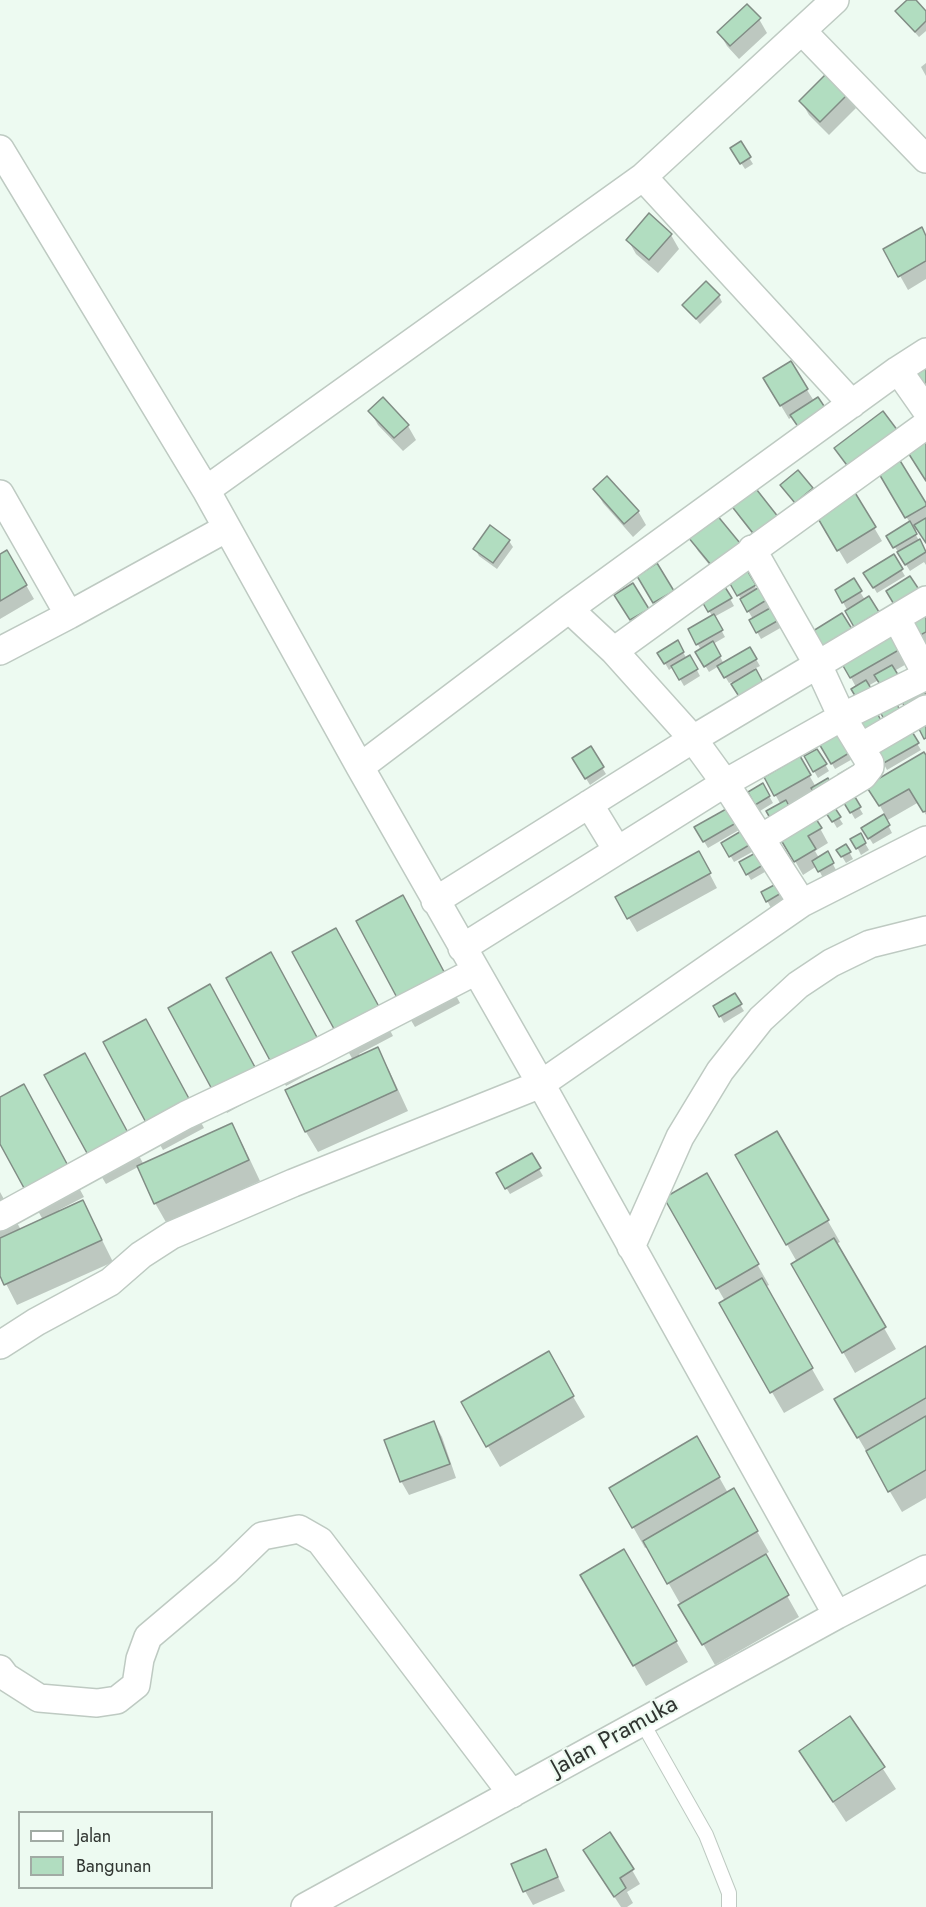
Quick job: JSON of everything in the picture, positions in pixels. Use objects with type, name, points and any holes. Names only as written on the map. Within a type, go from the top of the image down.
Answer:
[{"type":"street","points":[[207,490],[643,177],[835,0]]},
{"type":"street","points":[[802,31],[926,159]]},
{"type":"street","points":[[0,150],[207,490],[435,901],[541,1084],[837,1615]]},
{"type":"street","points":[[643,177],[852,404]]},
{"type":"street","points":[[360,766],[569,609],[926,352]]},
{"type":"street","points":[[898,370],[926,410]]},
{"type":"street","points":[[614,651],[926,425]]},
{"type":"street","points":[[0,494],[69,615]]},
{"type":"street","points":[[0,651],[227,528]]},
{"type":"street","points":[[752,549],[818,665],[842,717],[870,763],[867,773],[761,838]]},
{"type":"street","points":[[435,901],[693,739],[926,600]]},
{"type":"street","points":[[569,609],[614,651],[693,739],[725,783],[802,903]]},
{"type":"street","points":[[0,1216],[186,1115],[315,1054],[469,959],[617,850],[725,783],[842,717],[926,675],[897,619]]},
{"type":"street","points":[[861,747],[926,709]]},
{"type":"street","points":[[589,804],[617,850]]},
{"type":"street","points":[[0,1345],[36,1322],[110,1282],[171,1235],[293,1183],[541,1084],[802,903],[926,840]]},
{"type":"street","points":[[631,1247],[680,1137],[720,1071],[761,1019],[798,985],[831,963],[870,944],[926,930]]},
{"type":"street","points":[[0,1669],[6,1677],[39,1698],[97,1703],[117,1701],[136,1685],[140,1659],[148,1637],[226,1571],[262,1536],[299,1529],[320,1541],[512,1794]]},
{"type":"street","name":"Jalan Pramuka","points":[[305,1907],[837,1615],[926,1569]]},
{"type":"lane","points":[[642,1722],[706,1835],[729,1893],[729,1907]]},
{"type":"building","points":[[907,0],[916,0],[926,11],[926,21],[915,32],[895,11]]},
{"type":"building","points":[[747,4],[761,18],[730,46],[717,32]]},
{"type":"building","points":[[828,72],[849,93],[820,122],[799,101]]},
{"type":"building","points":[[741,141],[751,157],[740,164],[730,148]]},
{"type":"building","points":[[649,213],[672,234],[649,260],[626,240]]},
{"type":"building","points":[[922,227],[926,236],[926,261],[898,277],[883,249]]},
{"type":"building","points":[[706,281],[720,295],[696,319],[682,305]]},
{"type":"building","points":[[791,361],[808,389],[780,406],[763,378]]},
{"type":"building","points":[[926,364],[926,390],[915,371]]},
{"type":"building","points":[[383,397],[409,425],[394,438],[368,411]]},
{"type":"building","points":[[818,397],[826,409],[799,428],[790,415]]},
{"type":"building","points":[[883,411],[901,435],[852,472],[834,448]]},
{"type":"building","points":[[926,440],[926,481],[907,451]]},
{"type":"building","points":[[899,459],[926,503],[926,506],[905,518],[878,472]]},
{"type":"building","points":[[798,470],[813,488],[795,503],[780,485]]},
{"type":"building","points":[[607,476],[639,511],[624,524],[593,489]]},
{"type":"building","points":[[753,485],[779,518],[756,537],[730,504]]},
{"type":"building","points":[[854,491],[876,527],[837,551],[816,515]]},
{"type":"building","points":[[716,514],[744,548],[716,571],[688,537]]},
{"type":"building","points":[[926,518],[926,543],[914,525]]},
{"type":"building","points":[[910,521],[917,534],[893,548],[886,536]]},
{"type":"building","points":[[490,525],[510,540],[493,563],[473,549]]},
{"type":"building","points":[[920,539],[926,552],[905,565],[897,552]]},
{"type":"building","points":[[7,550],[27,585],[0,601],[0,554]]},
{"type":"building","points":[[894,554],[903,569],[873,588],[863,573]]},
{"type":"building","points":[[657,563],[674,591],[653,603],[637,576]]},
{"type":"building","points":[[747,570],[756,585],[737,596],[729,582]]},
{"type":"building","points":[[910,576],[920,591],[895,606],[886,591]]},
{"type":"building","points":[[854,578],[862,591],[842,603],[835,590]]},
{"type":"building","points":[[633,583],[649,609],[630,620],[614,595]]},
{"type":"building","points":[[766,583],[773,596],[747,612],[740,599]]},
{"type":"building","points":[[723,584],[732,598],[708,612],[700,598]]},
{"type":"building","points":[[869,596],[879,612],[854,627],[845,611]]},
{"type":"building","points":[[779,603],[786,616],[756,633],[749,620]]},
{"type":"building","points":[[842,613],[852,629],[823,647],[813,631]]},
{"type":"building","points":[[926,613],[926,632],[913,639],[905,625]]},
{"type":"building","points":[[714,614],[723,630],[696,645],[688,629]]},
{"type":"building","points":[[896,633],[904,647],[850,678],[842,664]]},
{"type":"building","points":[[678,640],[684,652],[664,664],[657,653]]},
{"type":"building","points":[[713,641],[721,656],[704,667],[695,652]]},
{"type":"building","points":[[750,647],[757,659],[724,678],[717,666]]},
{"type":"building","points":[[690,655],[698,669],[679,680],[671,666]]},
{"type":"building","points":[[892,665],[900,678],[883,689],[874,675]]},
{"type":"building","points":[[756,669],[764,684],[740,698],[731,684]]},
{"type":"building","points":[[866,680],[875,695],[860,704],[851,689]]},
{"type":"building","points":[[921,686],[926,695],[926,705],[909,715],[900,698]]},
{"type":"building","points":[[896,703],[904,717],[888,726],[880,712]]},
{"type":"building","points":[[876,711],[885,728],[864,740],[855,723]]},
{"type":"building","points":[[926,720],[926,738],[924,739],[917,725]]},
{"type":"building","points":[[842,729],[854,750],[831,764],[818,742]]},
{"type":"building","points":[[911,730],[919,743],[882,764],[875,751]]},
{"type":"building","points":[[591,746],[604,767],[585,779],[572,758]]},
{"type":"building","points":[[817,749],[827,764],[813,772],[804,756]]},
{"type":"building","points":[[924,752],[926,755],[926,811],[923,812],[909,789],[879,806],[866,786]]},
{"type":"building","points":[[800,756],[811,775],[774,796],[764,777]]},
{"type":"building","points":[[828,778],[834,790],[818,799],[811,788]]},
{"type":"building","points":[[763,783],[770,796],[755,805],[748,792]]},
{"type":"building","points":[[855,797],[861,807],[850,813],[844,803]]},
{"type":"building","points":[[786,800],[792,812],[773,823],[766,811]]},
{"type":"building","points":[[728,808],[736,823],[703,842],[694,827]]},
{"type":"building","points":[[835,808],[841,817],[832,822],[826,813]]},
{"type":"building","points":[[884,814],[890,825],[868,839],[861,828]]},
{"type":"building","points":[[816,819],[822,828],[808,836],[816,849],[794,862],[781,840]]},
{"type":"building","points":[[743,830],[751,844],[729,857],[721,843]]},
{"type":"building","points":[[861,833],[866,843],[856,849],[850,839]]},
{"type":"building","points":[[846,844],[851,852],[841,857],[836,850]]},
{"type":"building","points":[[761,850],[768,862],[746,875],[739,862]]},
{"type":"building","points":[[699,851],[711,873],[627,919],[615,897]]},
{"type":"building","points":[[828,851],[834,863],[818,872],[812,861]]},
{"type":"building","points":[[778,883],[783,892],[766,902],[761,892]]},
{"type":"building","points":[[403,895],[449,981],[402,1007],[356,921]]},
{"type":"building","points":[[336,928],[383,1014],[339,1038],[292,952]]},
{"type":"building","points":[[271,952],[319,1041],[273,1066],[226,978]]},
{"type":"building","points":[[210,984],[256,1069],[214,1093],[168,1008]]},
{"type":"building","points":[[735,993],[742,1004],[719,1017],[713,1006]]},
{"type":"building","points":[[146,1019],[193,1106],[150,1130],[103,1042]]},
{"type":"building","points":[[378,1047],[397,1090],[305,1132],[285,1090]]},
{"type":"building","points":[[85,1053],[133,1142],[93,1164],[44,1075]]},
{"type":"building","points":[[24,1084],[73,1175],[30,1199],[0,1144],[0,1097]]},
{"type":"building","points":[[232,1123],[249,1160],[154,1204],[137,1166]]},
{"type":"building","points":[[777,1131],[829,1220],[786,1245],[735,1155]]},
{"type":"building","points":[[532,1153],[541,1168],[505,1189],[496,1173]]},
{"type":"building","points":[[707,1173],[759,1264],[716,1289],[664,1198]]},
{"type":"building","points":[[83,1200],[102,1240],[4,1285],[0,1276],[0,1238]]},
{"type":"building","points":[[834,1238],[886,1327],[842,1353],[791,1264]]},
{"type":"building","points":[[762,1278],[813,1368],[770,1393],[719,1303]]},
{"type":"building","points":[[926,1346],[926,1398],[857,1438],[834,1399]]},
{"type":"building","points":[[549,1351],[574,1396],[486,1447],[461,1402]]},
{"type":"building","points":[[926,1416],[926,1470],[888,1492],[866,1451]]},
{"type":"building","points":[[434,1421],[450,1464],[400,1482],[384,1440]]},
{"type":"building","points":[[697,1436],[720,1477],[632,1528],[609,1488]]},
{"type":"building","points":[[734,1488],[758,1531],[667,1584],[643,1541]]},
{"type":"building","points":[[624,1549],[677,1641],[633,1666],[580,1575]]},
{"type":"building","points":[[766,1554],[789,1595],[702,1645],[678,1605]]},
{"type":"building","points":[[850,1716],[885,1767],[833,1802],[799,1751]]},
{"type":"building","points":[[610,1832],[634,1869],[620,1878],[626,1888],[614,1897],[583,1850]]},
{"type":"building","points":[[546,1849],[558,1877],[523,1892],[511,1864]]}]
